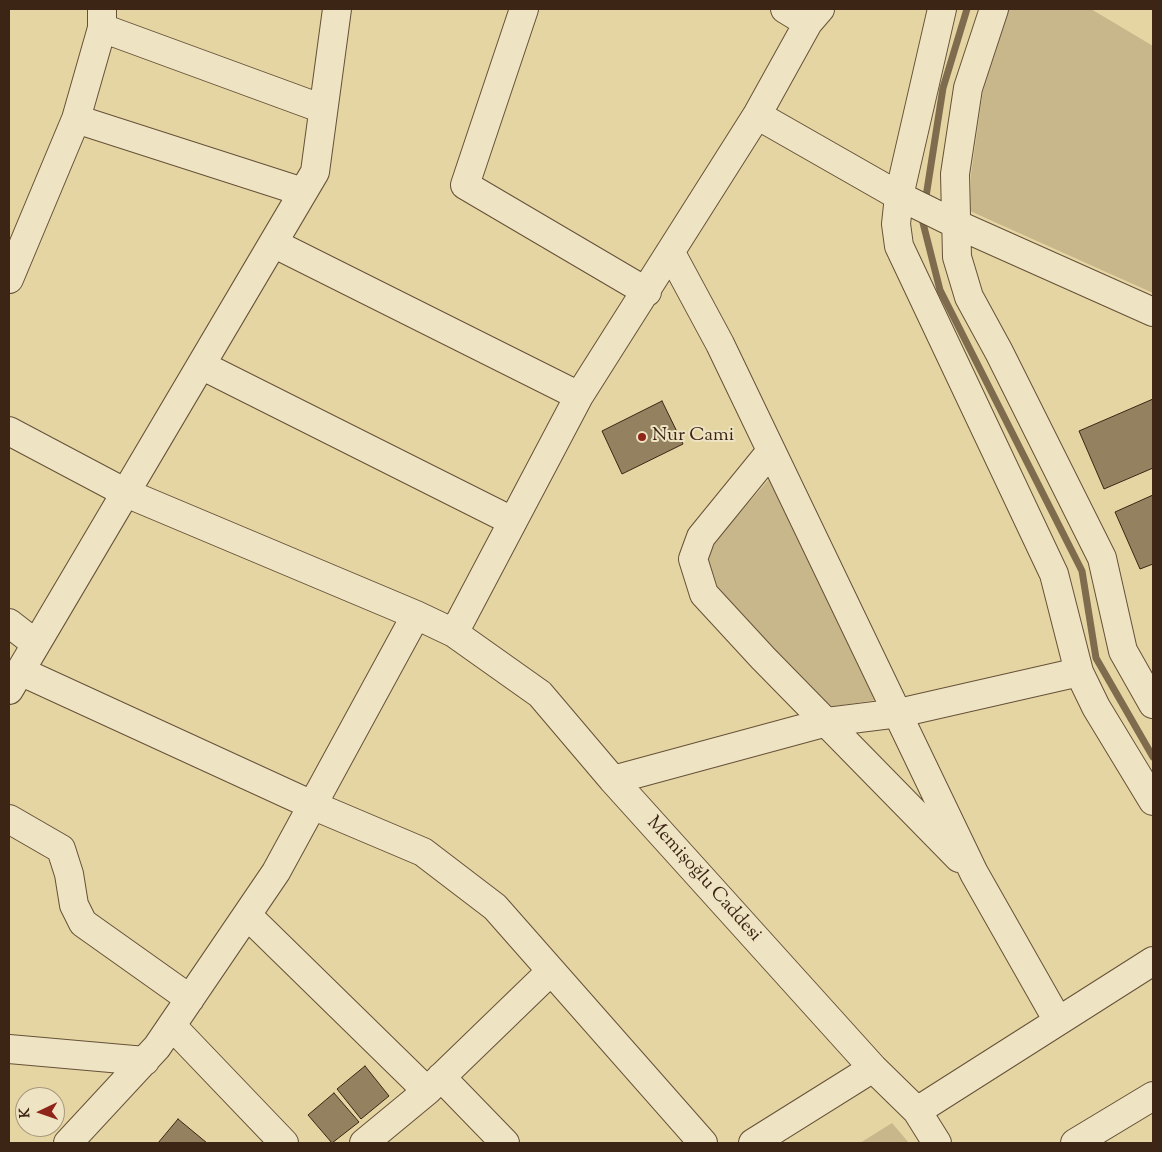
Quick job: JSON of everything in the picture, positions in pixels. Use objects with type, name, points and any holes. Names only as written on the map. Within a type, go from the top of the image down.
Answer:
[{"type":"street","points":[[337,9],[315,172],[14,681],[423,852],[495,907],[703,1143]]},
{"type":"street","points":[[524,9],[465,185],[647,292]]},
{"type":"street","points":[[454,633],[579,396],[647,292],[757,115],[814,16],[785,9]]},
{"type":"street","points":[[942,9],[926,209],[957,257],[969,297],[999,352],[1102,558],[1123,651],[1153,704]]},
{"type":"street","points":[[994,9],[968,88],[955,174],[926,209],[896,224],[899,246],[1054,574],[1079,672],[1096,707],[1153,801]]},
{"type":"street","points":[[9,279],[19,228],[76,119],[102,18],[323,109]]},
{"type":"street","points":[[757,115],[926,209],[1153,312]]},
{"type":"street","points":[[76,119],[303,192]]},
{"type":"street","points":[[273,243],[579,396]]},
{"type":"street","points":[[671,253],[720,344],[899,713],[974,873],[1058,1021]]},
{"type":"street","points":[[201,365],[512,521]]},
{"type":"street","name":"Memişoğlu Caddesi","points":[[9,430],[126,493],[416,615],[454,633],[540,694],[613,780],[873,1068],[917,1111],[937,1143]]},
{"type":"street","points":[[771,450],[701,537],[693,559],[704,594],[763,658],[974,873]]},
{"type":"street","points":[[68,1143],[145,1061],[172,1026],[276,872],[416,615]]},
{"type":"street","points":[[9,623],[36,644]]},
{"type":"street","points":[[613,780],[827,722],[899,713],[1079,672]]},
{"type":"street","points":[[9,819],[61,849],[69,874],[74,905],[82,924],[190,999]]},
{"type":"street","points":[[247,915],[434,1084],[506,1143]]},
{"type":"street","points":[[917,1111],[1153,961]]},
{"type":"street","points":[[364,1143],[434,1084],[550,971]]},
{"type":"street","points":[[172,1026],[284,1143]]},
{"type":"street","points":[[9,1050],[145,1061]]},
{"type":"street","points":[[753,1143],[873,1068]]},
{"type":"street","points":[[1075,1143],[1153,1096]]},
{"type":"shaded area","points":[[1009,9],[1091,9],[1153,46],[1153,293],[970,211],[971,174],[983,90]]},
{"type":"shaded area","points":[[770,478],[876,700],[829,707],[716,587],[707,559],[712,545]]},
{"type":"shaded area","points":[[892,1123],[909,1143],[860,1143]]},
{"type":"building","points":[[1153,399],[1153,468],[1104,489],[1079,431]]},
{"type":"building","name":"Nur Cami","points":[[662,401],[683,444],[622,474],[602,431]]},
{"type":"building","points":[[1153,495],[1153,564],[1140,569],[1115,512]]},
{"type":"building","points":[[365,1066],[389,1096],[361,1119],[337,1089]]},
{"type":"building","points":[[334,1093],[359,1122],[332,1143],[308,1115]]},
{"type":"building","points":[[178,1119],[207,1143],[158,1143]]},
{"type":"waterway","points":[[925,203],[943,88],[967,9]]},
{"type":"waterway","points":[[924,214],[923,223],[940,290],[1082,571],[1096,658],[1153,757]]},
{"type":"place","name":"Nur Cami","points":[[642,437]]}]
